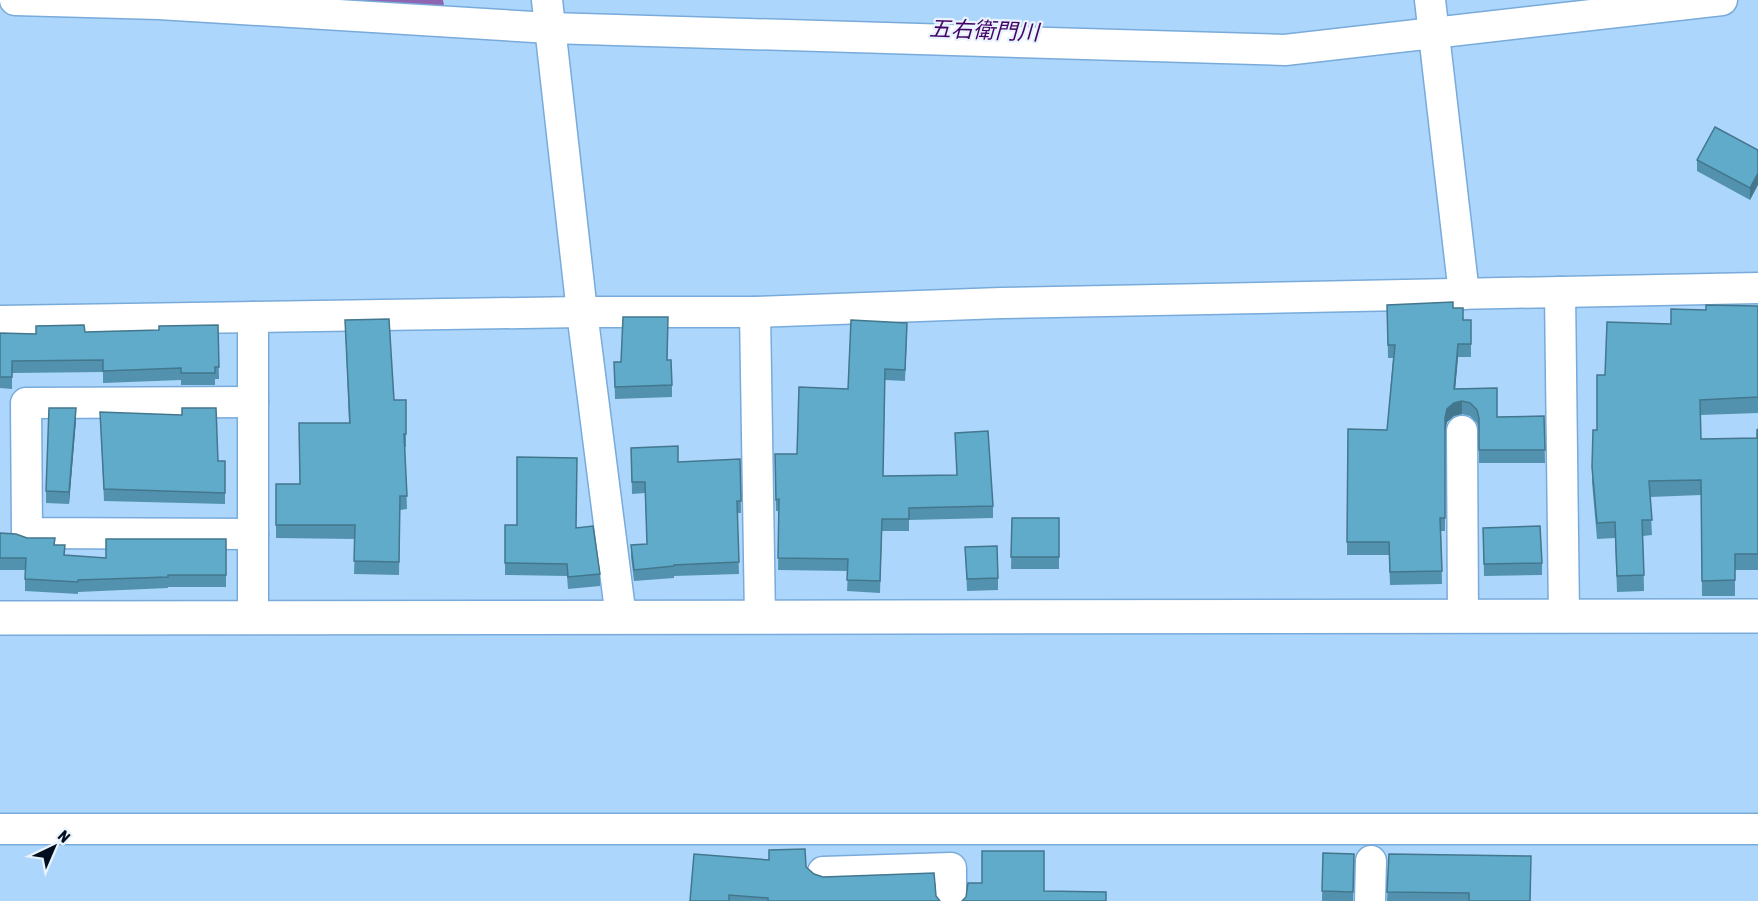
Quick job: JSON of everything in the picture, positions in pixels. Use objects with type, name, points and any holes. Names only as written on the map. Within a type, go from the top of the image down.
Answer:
[{"type":"street","points":[[15,0],[549,14],[1285,50],[1722,0]]},
{"type":"street","points":[[1430,0],[1464,294]]},
{"type":"street","points":[[549,14],[582,312],[621,618]]},
{"type":"street","points":[[0,321],[582,312],[755,312],[1001,303],[1758,288]]},
{"type":"street","points":[[1560,292],[1564,616]]},
{"type":"street","points":[[755,312],[760,618]]},
{"type":"street","points":[[253,317],[253,617]]},
{"type":"street","points":[[252,402],[26,403],[27,533],[253,534]]},
{"type":"street","points":[[1462,431],[1463,616]]},
{"type":"street","points":[[0,618],[1758,616]]},
{"type":"street","points":[[0,829],[1758,829]]},
{"type":"street","points":[[1370,901],[1371,861]]},
{"type":"street","points":[[823,872],[951,868],[951,901]]},
{"type":"building","points":[[1715,127],[1758,150],[1758,173],[1750,188],[1697,160]]},
{"type":"building","points":[[1453,302],[1453,308],[1463,308],[1463,320],[1471,320],[1471,344],[1458,344],[1454,389],[1497,388],[1497,417],[1544,416],[1545,450],[1479,450],[1477,410],[1470,403],[1462,401],[1454,403],[1447,409],[1445,418],[1445,518],[1440,518],[1442,571],[1390,572],[1389,542],[1347,542],[1348,429],[1387,430],[1395,345],[1388,345],[1387,305]]},
{"type":"building","points":[[1706,305],[1758,306],[1758,397],[1700,400],[1701,439],[1757,438],[1758,429],[1758,554],[1735,554],[1735,580],[1702,581],[1701,480],[1649,481],[1652,520],[1642,520],[1644,575],[1617,576],[1615,522],[1597,523],[1592,467],[1593,430],[1597,430],[1597,375],[1605,375],[1607,322],[1671,324],[1671,309],[1706,310]]},
{"type":"building","points":[[623,317],[668,317],[667,360],[671,360],[672,385],[615,387],[614,362],[621,362]]},
{"type":"building","points":[[389,319],[394,400],[406,400],[406,434],[404,434],[407,496],[400,496],[399,562],[354,561],[355,525],[276,525],[276,484],[300,484],[299,423],[350,423],[345,320]]},
{"type":"building","points":[[851,320],[907,323],[905,370],[885,369],[883,476],[957,475],[955,433],[988,431],[993,506],[909,508],[909,519],[882,519],[880,581],[847,580],[848,559],[778,558],[779,499],[776,500],[775,454],[797,454],[799,387],[848,389]]},
{"type":"building","points":[[84,325],[85,332],[159,330],[159,326],[218,325],[219,367],[215,367],[215,373],[181,373],[181,368],[103,371],[103,360],[12,361],[12,377],[0,377],[0,333],[36,334],[36,326]]},
{"type":"building","points":[[49,408],[76,408],[69,492],[46,491]]},
{"type":"building","points":[[182,408],[216,408],[218,461],[225,461],[225,493],[104,489],[100,412],[182,415]]},
{"type":"building","points":[[678,446],[678,462],[740,459],[741,501],[737,501],[739,562],[674,565],[634,570],[631,545],[647,544],[645,482],[632,482],[631,448]]},
{"type":"building","points":[[517,457],[577,458],[576,528],[593,526],[600,574],[568,577],[567,564],[505,563],[505,525],[517,525]]},
{"type":"building","points":[[1012,518],[1059,518],[1059,557],[1011,557]]},
{"type":"building","points":[[1540,526],[1542,563],[1484,564],[1483,528]]},
{"type":"building","points":[[0,533],[16,534],[27,538],[55,538],[54,545],[65,545],[64,555],[106,558],[106,539],[226,539],[226,575],[168,575],[168,577],[78,580],[78,582],[25,579],[26,558],[0,558]]},
{"type":"building","points":[[997,546],[998,578],[967,579],[965,547]]},
{"type":"building","points":[[805,849],[806,867],[814,874],[823,877],[934,873],[936,896],[940,901],[768,901],[768,898],[729,895],[729,901],[690,901],[694,854],[769,860],[769,850]]},
{"type":"building","points":[[982,851],[1044,851],[1044,891],[1106,892],[1106,901],[962,901],[966,897],[968,883],[982,883]]},
{"type":"building","points":[[1323,853],[1354,854],[1353,892],[1322,891]]},
{"type":"building","points":[[1389,854],[1531,856],[1530,901],[1469,901],[1469,893],[1387,892]]},
{"type":"waterway","name":"五右衛門川","points":[[344,0],[421,7]]}]
